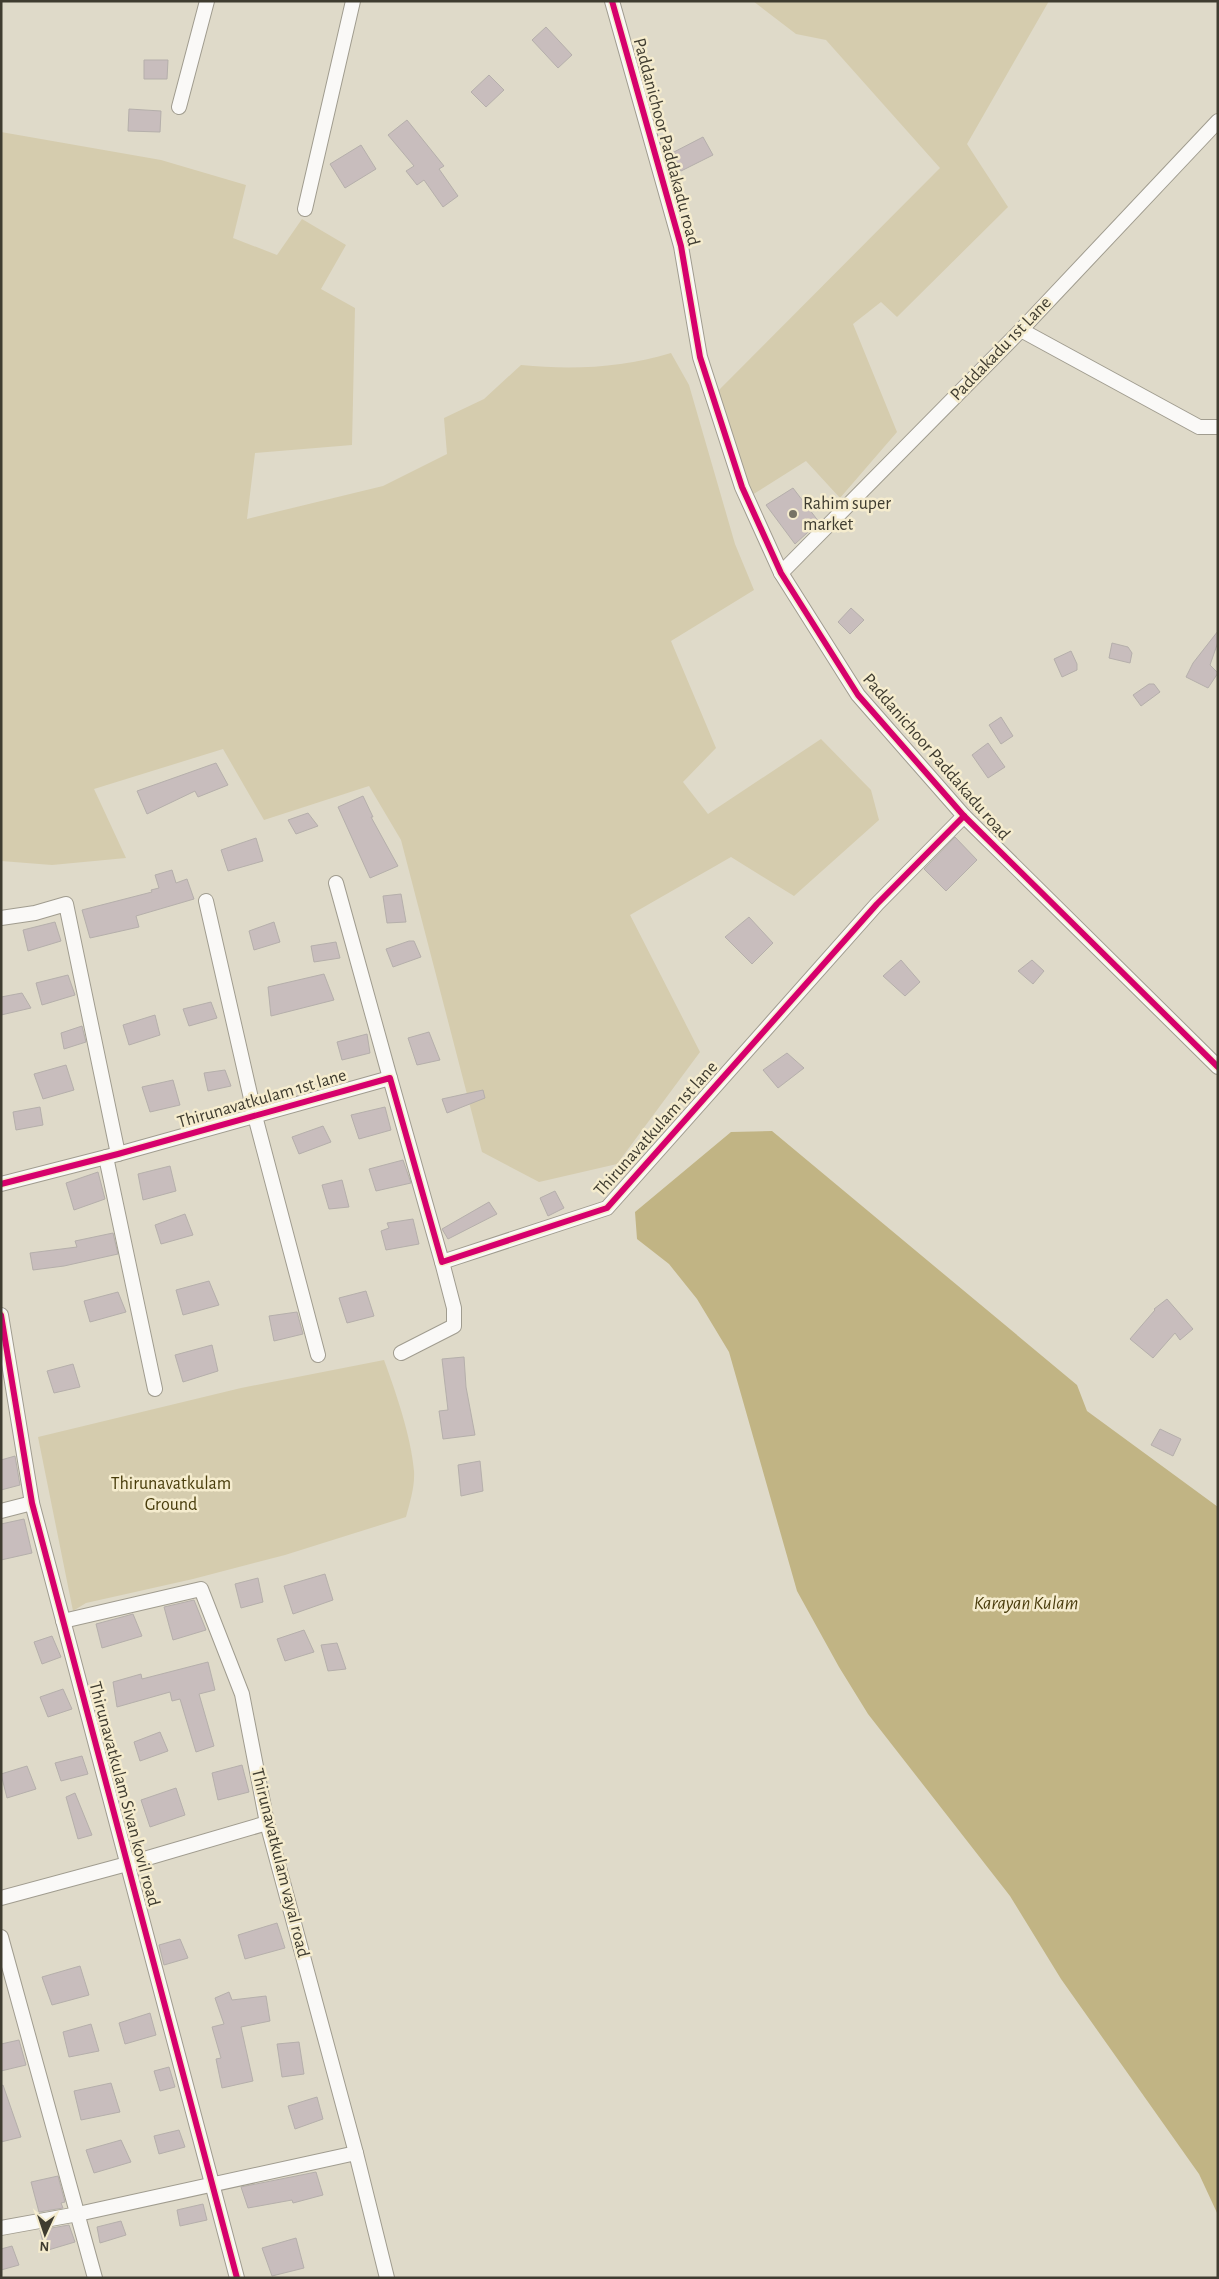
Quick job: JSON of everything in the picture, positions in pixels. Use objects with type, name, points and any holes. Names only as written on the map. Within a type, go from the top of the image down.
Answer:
[{"type":"street","points":[[179,107],[207,1]]},
{"type":"street","points":[[305,209],[353,1]]},
{"type":"street","name":"Paddanichoor Paddakadu road","points":[[612,1],[681,246],[700,357],[742,487],[781,573],[858,695],[964,816],[1218,1067]]},
{"type":"street","name":"Paddakadu 1st Lane","points":[[781,573],[1021,330],[1218,121]]},
{"type":"street","points":[[1021,330],[1199,427],[1218,427]]},
{"type":"street","name":"Thirunavatkulam 1st lane","points":[[442,1262],[607,1208],[878,904],[964,816]]},
{"type":"street","points":[[336,884],[454,1308],[454,1326],[401,1353]]},
{"type":"street","points":[[206,901],[254,1116],[318,1355]]},
{"type":"street","points":[[1,918],[66,904],[155,1389]]},
{"type":"street","name":"Thirunavatkulam 1st lane","points":[[1,1184],[112,1156],[390,1078]]},
{"type":"street","name":"Thirunavatkulam Sivan kovil road","points":[[1,1315],[32,1503],[236,2278]]},
{"type":"street","points":[[1,1512],[32,1503]]},
{"type":"street","name":"Thirunavatkulam vayal road","points":[[63,1621],[201,1588],[242,1694],[266,1823],[356,2154],[387,2278]]},
{"type":"street","points":[[1,1898],[127,1864],[266,1823]]},
{"type":"street","points":[[1,1937],[95,2278]]},
{"type":"street","points":[[1,2228],[78,2214],[356,2154]]},
{"type":"green space","points":[[753,1],[1049,1],[967,144],[1008,207],[897,317],[881,302],[853,324],[897,432],[840,498],[806,461],[752,495],[715,394],[940,168],[826,40],[796,34]]},
{"type":"green space","points":[[1,132],[161,160],[246,185],[233,238],[277,255],[302,219],[346,245],[321,289],[355,308],[352,445],[255,453],[247,519],[383,486],[447,454],[444,418],[484,399],[521,365],[578,367],[616,365],[671,353],[689,385],[735,544],[754,590],[671,641],[716,748],[683,782],[708,814],[821,739],[871,790],[879,820],[794,896],[731,857],[630,915],[700,1052],[617,1164],[539,1182],[482,1152],[401,840],[369,786],[264,820],[223,749],[94,789],[126,858],[52,865],[1,861]]},
{"type":"green space","name":"Thirunavatkulam Ground","points":[[384,1360],[410,1444],[414,1471],[412,1494],[406,1517],[285,1555],[193,1579],[86,1603],[73,1611],[38,1437],[241,1388]]},
{"type":"water","name":"Karayan Kulam","points":[[772,1131],[1077,1385],[1087,1411],[1218,1507],[1218,2215],[1199,2174],[1061,1979],[1010,1896],[868,1714],[839,1667],[797,1591],[729,1352],[697,1299],[669,1264],[637,1239],[635,1212],[731,1132]]},
{"type":"building","points":[[546,27],[572,55],[558,68],[532,40]]},
{"type":"building","points":[[144,60],[168,60],[167,79],[144,79]]},
{"type":"building","points":[[489,75],[504,90],[486,107],[471,92]]},
{"type":"building","points":[[129,109],[161,111],[160,132],[128,131]]},
{"type":"building","points":[[407,120],[444,166],[439,169],[458,196],[443,207],[424,180],[417,185],[406,171],[414,166],[388,135]]},
{"type":"building","points":[[703,137],[713,155],[681,171],[672,153]]},
{"type":"building","points":[[361,145],[376,169],[345,188],[330,164]]},
{"type":"building","name":"Rahim super market","points":[[793,488],[819,522],[795,544],[766,505]]},
{"type":"building","points":[[851,608],[864,620],[850,634],[838,622]]},
{"type":"building","points":[[1218,631],[1218,642],[1210,665],[1218,673],[1208,688],[1186,677],[1193,663]]},
{"type":"building","points":[[1112,643],[1128,647],[1132,653],[1130,663],[1109,658]]},
{"type":"building","points":[[1071,651],[1077,664],[1077,670],[1062,677],[1054,659]]},
{"type":"building","points":[[1149,684],[1154,684],[1160,692],[1141,706],[1133,695]]},
{"type":"building","points":[[1001,717],[1013,736],[1001,744],[989,725]]},
{"type":"building","points":[[988,743],[1005,767],[988,778],[972,755]]},
{"type":"building","points":[[216,763],[228,785],[198,797],[195,791],[147,814],[137,791]]},
{"type":"building","points":[[363,796],[373,817],[371,817],[398,866],[370,878],[338,807]]},
{"type":"building","points":[[308,813],[318,826],[296,834],[288,820]]},
{"type":"building","points":[[955,837],[977,860],[946,891],[924,869]]},
{"type":"building","points":[[256,838],[263,861],[228,871],[221,850]]},
{"type":"building","points":[[172,870],[176,883],[187,879],[194,899],[136,916],[139,927],[90,938],[82,910],[152,892],[151,890],[159,888],[155,875]]},
{"type":"building","points":[[401,894],[406,922],[387,923],[383,896]]},
{"type":"building","points":[[749,917],[773,943],[752,964],[725,937]]},
{"type":"building","points":[[55,922],[61,941],[28,951],[23,930]]},
{"type":"building","points":[[274,922],[280,942],[254,950],[249,931]]},
{"type":"building","points":[[414,941],[421,957],[393,967],[386,949]]},
{"type":"building","points":[[336,942],[340,958],[314,962],[311,946]]},
{"type":"building","points":[[901,960],[920,982],[905,996],[883,976]]},
{"type":"building","points":[[1032,960],[1044,971],[1033,984],[1018,971]]},
{"type":"building","points":[[324,974],[334,1000],[271,1016],[268,987]]},
{"type":"building","points":[[68,975],[75,995],[42,1005],[36,983]]},
{"type":"building","points":[[22,993],[31,1008],[1,1015],[1,997]]},
{"type":"building","points":[[211,1002],[217,1018],[189,1026],[183,1009]]},
{"type":"building","points":[[155,1015],[160,1035],[129,1045],[123,1025]]},
{"type":"building","points":[[82,1026],[86,1042],[64,1049],[61,1033]]},
{"type":"building","points":[[429,1032],[440,1060],[417,1065],[408,1038]]},
{"type":"building","points":[[367,1034],[370,1053],[342,1060],[337,1042]]},
{"type":"building","points":[[787,1053],[804,1068],[778,1088],[763,1070]]},
{"type":"building","points":[[66,1065],[74,1090],[43,1099],[34,1074]]},
{"type":"building","points":[[225,1070],[231,1086],[208,1091],[204,1073]]},
{"type":"building","points":[[173,1080],[180,1105],[150,1112],[142,1087]]},
{"type":"building","points":[[483,1090],[485,1098],[447,1113],[442,1099]]},
{"type":"building","points":[[40,1107],[43,1125],[16,1130],[13,1112]]},
{"type":"building","points":[[385,1107],[391,1130],[359,1139],[351,1115]]},
{"type":"building","points":[[323,1126],[331,1142],[299,1154],[292,1137]]},
{"type":"building","points":[[403,1160],[411,1183],[376,1191],[369,1169]]},
{"type":"building","points":[[170,1166],[176,1191],[143,1200],[138,1174]]},
{"type":"building","points":[[98,1172],[105,1199],[74,1210],[66,1183]]},
{"type":"building","points":[[342,1180],[349,1207],[329,1209],[322,1185]]},
{"type":"building","points":[[555,1191],[564,1208],[548,1216],[540,1198]]},
{"type":"building","points":[[489,1202],[497,1214],[448,1239],[442,1229]]},
{"type":"building","points":[[185,1214],[193,1235],[161,1244],[155,1225]]},
{"type":"building","points":[[413,1219],[419,1244],[386,1250],[381,1231],[389,1228],[387,1223]]},
{"type":"building","points":[[113,1233],[118,1254],[64,1266],[33,1270],[30,1253],[77,1247],[75,1241]]},
{"type":"building","points":[[209,1281],[219,1305],[183,1315],[176,1290]]},
{"type":"building","points":[[366,1291],[374,1316],[347,1323],[339,1298]]},
{"type":"building","points":[[118,1292],[126,1312],[90,1322],[84,1301]]},
{"type":"building","points":[[1167,1299],[1193,1329],[1180,1340],[1175,1333],[1153,1358],[1130,1339],[1154,1309]]},
{"type":"building","points":[[297,1312],[303,1334],[274,1341],[269,1316]]},
{"type":"building","points":[[212,1345],[218,1371],[183,1382],[175,1355]]},
{"type":"building","points":[[464,1357],[466,1387],[475,1435],[443,1439],[439,1411],[448,1410],[442,1359]]},
{"type":"building","points":[[73,1364],[80,1387],[54,1393],[47,1371]]},
{"type":"building","points":[[1160,1429],[1181,1439],[1173,1456],[1151,1445]]},
{"type":"building","points":[[15,1456],[20,1485],[1,1490],[1,1460]]},
{"type":"building","points":[[480,1461],[483,1491],[461,1496],[458,1465]]},
{"type":"building","points":[[24,1519],[32,1553],[1,1560],[1,1524]]},
{"type":"building","points":[[325,1574],[333,1600],[293,1614],[284,1586]]},
{"type":"building","points":[[258,1578],[263,1602],[241,1608],[235,1584]]},
{"type":"building","points":[[194,1600],[206,1630],[173,1640],[164,1607]]},
{"type":"building","points":[[133,1614],[142,1636],[102,1648],[96,1624]]},
{"type":"building","points":[[304,1630],[314,1652],[285,1661],[277,1639]]},
{"type":"building","points":[[52,1636],[61,1657],[42,1664],[34,1642]]},
{"type":"building","points":[[337,1643],[346,1669],[328,1671],[321,1645]]},
{"type":"building","points":[[208,1662],[215,1690],[199,1694],[214,1746],[196,1752],[180,1699],[172,1701],[170,1692],[117,1707],[113,1682],[141,1674],[142,1679]]},
{"type":"building","points":[[63,1689],[72,1709],[48,1717],[40,1697]]},
{"type":"building","points":[[160,1732],[168,1751],[140,1761],[134,1742]]},
{"type":"building","points":[[82,1756],[88,1774],[61,1781],[55,1763]]},
{"type":"building","points":[[242,1765],[249,1792],[218,1800],[212,1773]]},
{"type":"building","points":[[27,1766],[36,1789],[7,1798],[1,1774]]},
{"type":"building","points":[[176,1788],[185,1815],[150,1827],[141,1800]]},
{"type":"building","points":[[75,1793],[92,1835],[78,1839],[66,1797]]},
{"type":"building","points":[[277,1923],[285,1948],[245,1959],[238,1935]]},
{"type":"building","points":[[180,1939],[188,1958],[164,1965],[159,1945]]},
{"type":"building","points":[[80,1966],[89,1995],[52,2005],[42,1977]]},
{"type":"building","points":[[229,1992],[232,2000],[266,1996],[270,2021],[241,2027],[253,2081],[222,2088],[216,2059],[221,2058],[212,2027],[224,2024],[215,1998]]},
{"type":"building","points":[[150,2013],[156,2035],[125,2044],[119,2023]]},
{"type":"building","points":[[91,2024],[99,2051],[69,2057],[63,2032]]},
{"type":"building","points":[[19,2040],[26,2065],[1,2071],[1,2044]]},
{"type":"building","points":[[299,2042],[304,2074],[282,2077],[277,2044]]},
{"type":"building","points":[[169,2067],[175,2087],[160,2091],[154,2071]]},
{"type":"building","points":[[111,2083],[120,2112],[81,2120],[74,2091]]},
{"type":"building","points":[[3,2085],[21,2137],[1,2142],[1,2086]]},
{"type":"building","points":[[317,2097],[323,2119],[295,2129],[288,2106]]},
{"type":"building","points":[[179,2130],[185,2147],[159,2154],[154,2136]]},
{"type":"building","points":[[121,2140],[131,2162],[94,2173],[86,2150]]},
{"type":"building","points":[[316,2172],[323,2195],[293,2203],[292,2200],[248,2208],[241,2187]]},
{"type":"building","points":[[58,2176],[65,2202],[61,2203],[63,2208],[39,2212],[31,2182]]},
{"type":"building","points":[[203,2204],[207,2220],[180,2226],[177,2210]]},
{"type":"building","points":[[121,2221],[126,2235],[100,2243],[97,2227]]},
{"type":"building","points":[[69,2225],[75,2242],[45,2251],[40,2230]]},
{"type":"building","points":[[296,2238],[304,2268],[272,2276],[262,2248]]},
{"type":"building","points":[[12,2246],[19,2265],[1,2270],[1,2249]]},
{"type":"cycle path","points":[[612,1],[681,246],[700,357],[742,487],[781,573],[858,695],[964,816],[1218,1067]]},
{"type":"cycle path","points":[[1,1184],[118,1154],[390,1078],[442,1262],[607,1208],[877,904],[964,816]]},
{"type":"cycle path","points":[[1,1315],[32,1503],[237,2278]]},
{"type":"place","name":"Rahim super market","points":[[793,514]]}]
